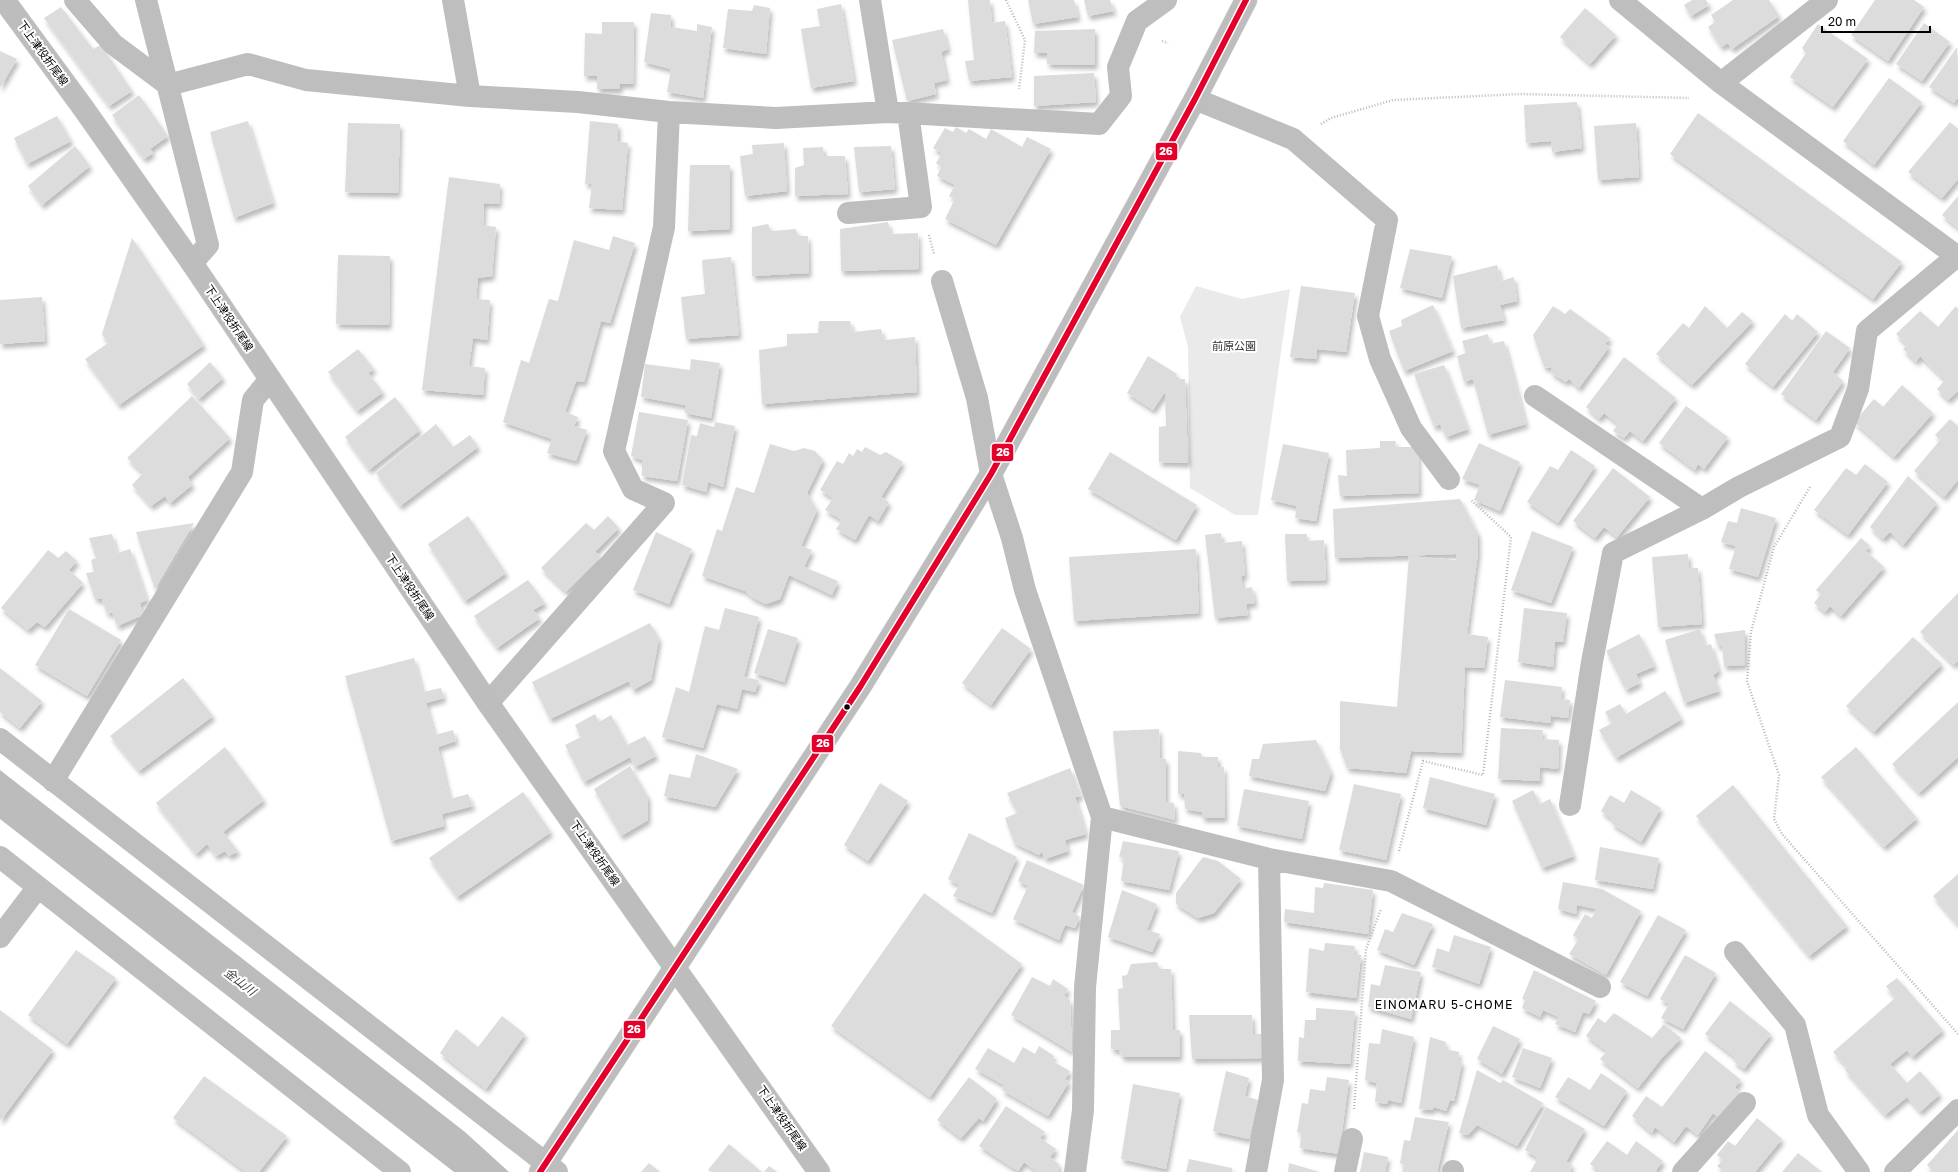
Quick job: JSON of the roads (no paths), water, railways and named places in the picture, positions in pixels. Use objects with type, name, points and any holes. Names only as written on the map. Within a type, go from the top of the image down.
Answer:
[{"type":"main road","name":"下上津役折尾線","points":[[4,0],[84,109],[192,263],[488,703],[820,1172]]},
{"type":"main road","points":[[548,1169],[676,967],[860,687],[991,474],[1195,99],[1246,0]]},
{"type":"street","points":[[74,0],[113,44],[168,85]]},
{"type":"street","points":[[146,0],[208,245],[192,263]]},
{"type":"street","points":[[453,0],[470,96]]},
{"type":"street","points":[[848,213],[921,207],[870,0]]},
{"type":"street","points":[[168,85],[248,64],[306,80],[470,96],[578,102],[669,112],[776,118],[898,112],[1099,124],[1121,96],[1118,68],[1138,21],[1166,0]]},
{"type":"street","points":[[1570,805],[1592,662],[1613,553],[1702,509],[1740,487],[1840,437],[1858,389],[1868,331],[1958,257],[1721,83],[1620,0]]},
{"type":"street","points":[[1721,83],[1827,0]]},
{"type":"street","points":[[1195,99],[1293,139],[1388,220],[1368,316],[1380,360],[1411,428],[1449,479]]},
{"type":"street","points":[[488,703],[664,503],[633,489],[614,451],[664,227],[669,112]]},
{"type":"street","points":[[942,281],[977,398],[991,474],[1012,538],[1025,590],[1102,817],[1085,987],[1083,1110],[1075,1172]]},
{"type":"street","points":[[53,781],[242,472],[253,400],[270,379]]},
{"type":"street","points":[[1535,396],[1702,509]]},
{"type":"street","points":[[0,739],[548,1169]]},
{"type":"street","points":[[1102,817],[1269,859],[1391,881],[1600,987]]},
{"type":"street","points":[[0,857],[400,1172]]},
{"type":"street","points":[[1256,1172],[1273,1080],[1269,859]]},
{"type":"street","points":[[0,937],[38,887]]},
{"type":"street","points":[[1735,952],[1795,1025],[1818,1115],[1859,1172]]},
{"type":"street","points":[[1683,1172],[1745,1103]]},
{"type":"street","points":[[1895,1172],[1958,1110]]},
{"type":"street","points":[[1345,1172],[1352,1139]]},
{"type":"water","name":"金山川","points":[[0,770],[465,1132],[509,1172],[454,1172],[0,819]]},
{"type":"district","name":"EINOMARU 5-CHOME","points":[[1444,1005]]},
{"type":"park label","name":"前原公園","points":[[1234,346]]}]
